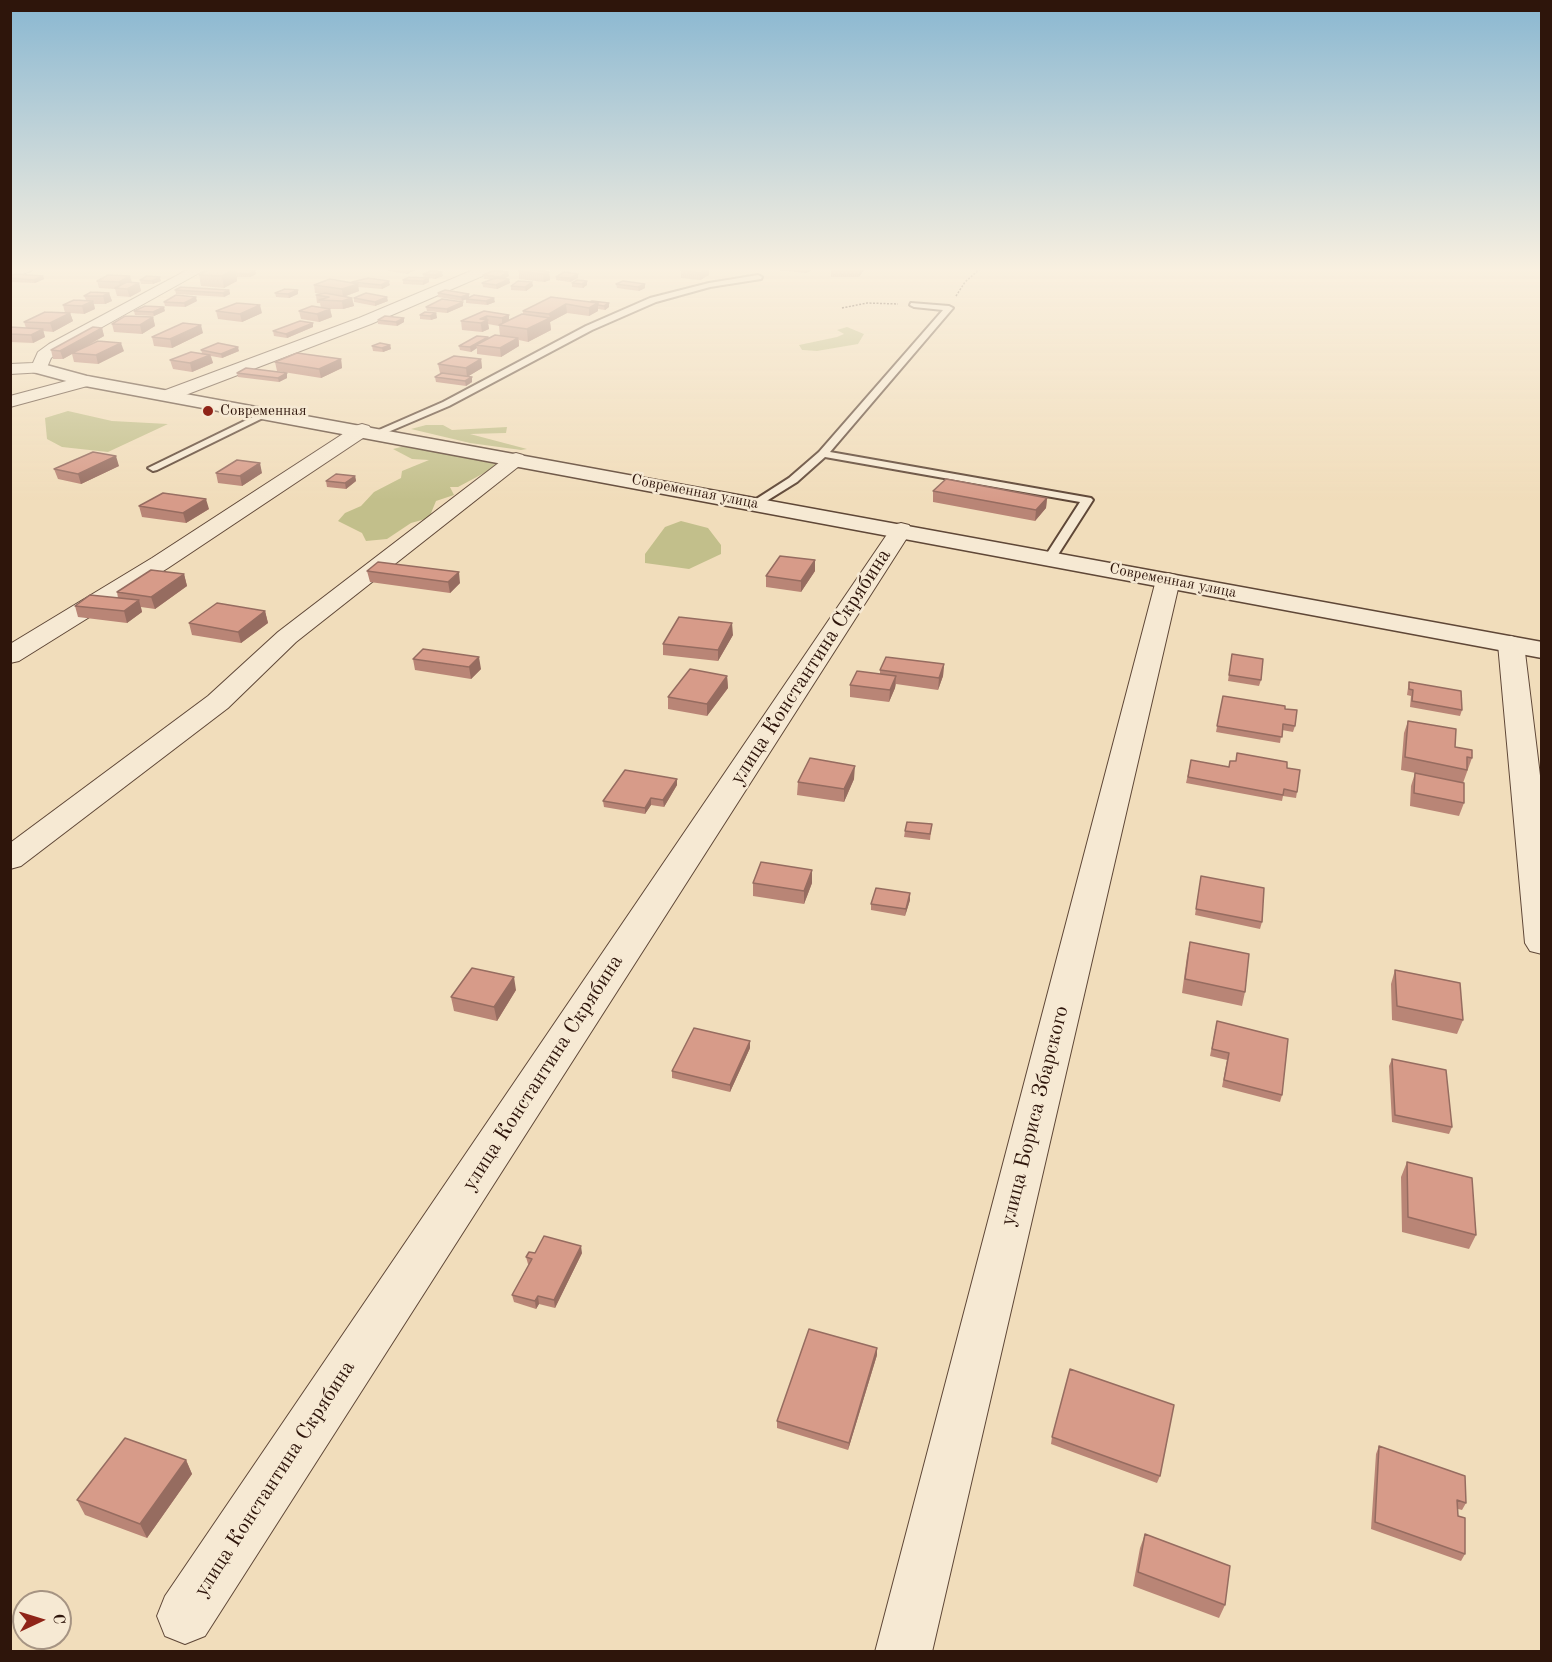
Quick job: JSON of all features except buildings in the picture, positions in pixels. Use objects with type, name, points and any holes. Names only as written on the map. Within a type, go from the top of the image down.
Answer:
[{"type":"street","points":[[10,369],[39,368],[44,356],[58,346]]},
{"type":"street","points":[[169,395],[300,346]]},
{"type":"street","name":"Современная улица","points":[[39,368],[85,381],[756,503],[1542,650]]},
{"type":"street","points":[[10,402],[85,381]]},
{"type":"street","points":[[10,654],[370,432]]},
{"type":"street","points":[[10,859],[218,702],[287,637],[516,459]]},
{"type":"street","name":"улица Константина Скрябина","points":[[185,1616],[901,530]]},
{"type":"street","name":"улица Бориса Збарского","points":[[903,1652],[1168,580]]},
{"type":"street","points":[[1510,645],[1542,943]]},
{"type":"lane","points":[[370,432],[446,404],[556,346]]},
{"type":"lane","points":[[756,503],[792,480],[823,454],[917,346]]},
{"type":"lane","points":[[153,468],[268,413]]},
{"type":"lane","points":[[823,454],[1087,500],[1050,558]]},
{"type":"shaded area","points":[[799,346],[849,346],[817,351],[802,350]]},
{"type":"shaded area","points":[[68,411],[112,421],[168,424],[108,452],[62,447],[47,439],[45,418]]},
{"type":"shaded area","points":[[426,425],[443,425],[452,430],[507,427],[506,433],[470,434],[527,449],[470,443],[411,429]]},
{"type":"shaded area","points":[[409,445],[499,465],[458,487],[450,487],[454,495],[436,501],[429,518],[411,523],[387,539],[366,541],[362,533],[338,521],[345,513],[361,506],[374,492],[401,478],[402,471],[429,460],[412,459],[393,449]]},
{"type":"shaded area","points":[[681,521],[708,528],[721,545],[721,554],[689,569],[645,563],[645,554],[665,527]]},
{"type":"place","name":"Современная","points":[[208,411]]}]
